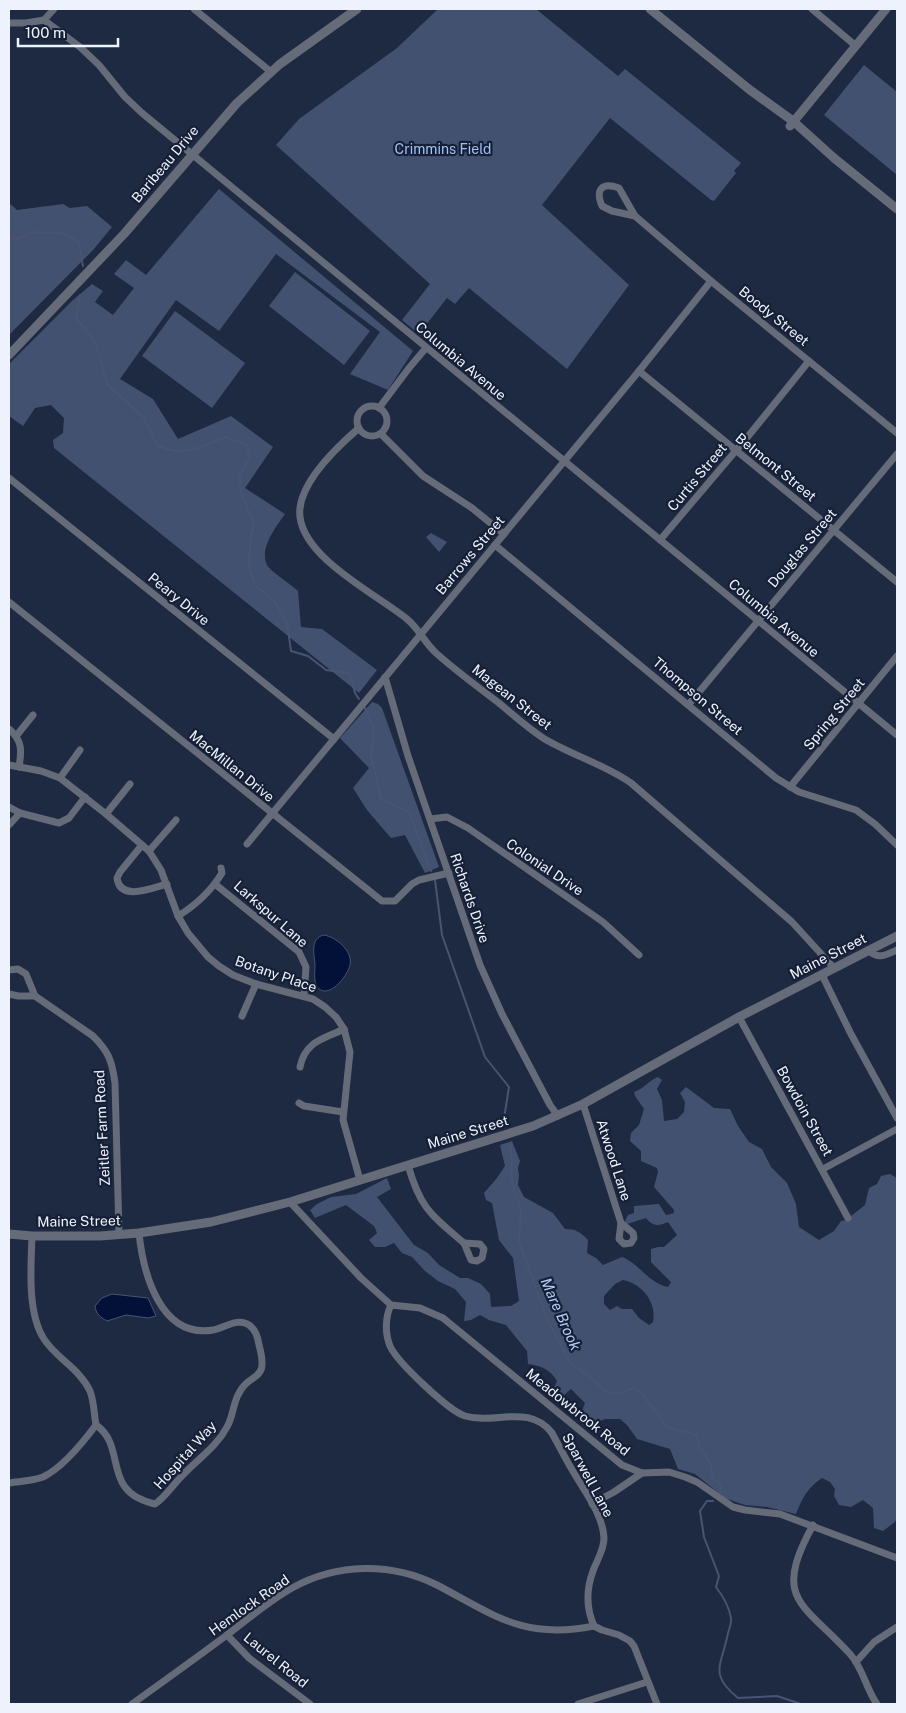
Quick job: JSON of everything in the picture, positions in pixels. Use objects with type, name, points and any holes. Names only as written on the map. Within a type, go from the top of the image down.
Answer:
[{"type":"street","points":[[9,23],[44,20],[54,9]]},
{"type":"street","points":[[194,9],[271,72]]},
{"type":"street","name":"Baribeau Drive","points":[[9,355],[124,234],[237,103],[271,72],[357,9]]},
{"type":"street","points":[[650,9],[897,209]]},
{"type":"street","points":[[812,9],[856,46]]},
{"type":"street","points":[[792,124],[886,9]]},
{"type":"street","name":"Columbia Avenue","points":[[44,20],[80,47],[142,113],[897,735]]},
{"type":"street","name":"Boody Street","points":[[636,216],[612,211],[602,206],[598,198],[600,190],[611,185],[619,188],[636,216],[711,281],[897,433]]},
{"type":"street","name":"Barrows Street","points":[[247,844],[639,371],[711,281]]},
{"type":"street","points":[[359,428],[368,436],[380,434],[385,429],[388,421],[384,412],[379,408],[408,368],[426,348]]},
{"type":"street","name":"Curtis Street","points":[[660,540],[809,361]]},
{"type":"street","name":"Belmont Street","points":[[639,371],[897,582]]},
{"type":"street","name":"Magean Street","points":[[379,408],[368,407],[361,411],[358,418],[359,428],[333,452],[305,489],[300,502],[301,522],[308,538],[323,556],[345,575],[407,619],[436,653],[544,738],[610,770],[631,783],[792,922],[834,968]]},
{"type":"street","points":[[380,434],[423,476],[472,508],[504,534]]},
{"type":"street","name":"Douglas Street","points":[[689,704],[897,454]]},
{"type":"street","name":"Peary Drive","points":[[9,478],[334,738]]},
{"type":"street","name":"Thompson Street","points":[[495,545],[790,787],[808,795],[856,810],[875,824],[897,845]]},
{"type":"street","name":"MacMillan Drive","points":[[9,602],[382,901],[394,901],[419,880],[449,872]]},
{"type":"street","name":"Spring Street","points":[[790,787],[897,656]]},
{"type":"street","name":"Richards Drive","points":[[385,678],[397,722],[487,982],[550,1106],[558,1116]]},
{"type":"street","points":[[17,735],[34,714]]},
{"type":"street","points":[[9,728],[17,735],[22,746],[20,767]]},
{"type":"street","points":[[60,778],[80,750]]},
{"type":"street","name":"Botany Place","points":[[9,765],[41,771],[60,778],[149,851],[167,884],[178,916],[188,933],[208,957],[232,975],[256,984],[304,996],[319,1002],[332,1012],[344,1029],[350,1052],[343,1112],[344,1128],[360,1180]]},
{"type":"street","points":[[106,814],[130,784]]},
{"type":"street","points":[[9,807],[20,813],[59,823],[69,818],[85,797]]},
{"type":"street","points":[[9,825],[20,813]]},
{"type":"street","name":"Colonial Drive","points":[[430,820],[447,817],[468,828],[596,917],[638,955]]},
{"type":"street","points":[[149,851],[176,820]]},
{"type":"street","points":[[142,845],[120,872],[117,878],[120,888],[126,892],[134,892],[167,884]]},
{"type":"street","points":[[178,916],[188,910],[216,884],[222,874],[221,868]]},
{"type":"street","name":"Larkspur Lane","points":[[216,884],[299,952],[306,967],[304,996]]},
{"type":"street","name":"Maine Street","points":[[9,1234],[32,1236],[139,1233],[211,1222],[290,1202],[533,1126],[583,1104],[739,1017],[897,936]]},
{"type":"street","points":[[868,950],[873,956],[879,957],[897,950]]},
{"type":"street","points":[[9,970],[18,968],[26,974],[35,996],[9,994]]},
{"type":"street","points":[[822,974],[851,1034],[897,1118]]},
{"type":"street","points":[[242,1016],[256,984]]},
{"type":"street","name":"Zeitler Farm Road","points":[[35,996],[93,1036],[111,1059],[115,1083],[119,1234]]},
{"type":"street","name":"Bowdoin Street","points":[[739,1017],[848,1218]]},
{"type":"street","points":[[300,1067],[303,1055],[311,1045],[344,1029]]},
{"type":"street","points":[[299,1103],[304,1106],[343,1112]]},
{"type":"street","name":"Atwood Lane","points":[[583,1104],[621,1224]]},
{"type":"street","points":[[823,1169],[897,1129]]},
{"type":"street","points":[[408,1165],[417,1193],[426,1209],[464,1243]]},
{"type":"street","points":[[290,1202],[362,1278],[391,1305]]},
{"type":"street","name":"Hospital Way","points":[[96,1425],[103,1430],[109,1439],[117,1474],[123,1485],[136,1497],[155,1504],[163,1499],[183,1474],[218,1441],[227,1428],[233,1414],[238,1393],[242,1387],[261,1371],[263,1364],[258,1339],[253,1328],[248,1324],[241,1322],[212,1330],[199,1330],[187,1327],[168,1314],[150,1284],[139,1233]]},
{"type":"street","points":[[9,1483],[36,1479],[51,1472],[86,1438],[96,1425],[92,1396],[87,1384],[51,1348],[36,1323],[32,1287],[32,1236]]},
{"type":"street","name":"Meadowbrook Road","points":[[391,1305],[420,1308],[443,1318],[622,1465],[642,1473],[669,1472],[685,1477],[697,1482],[733,1507],[780,1514],[897,1558]]},
{"type":"street","name":"Sparwell Lane","points":[[391,1305],[387,1312],[389,1344],[398,1358],[444,1403],[464,1416],[476,1418],[519,1415],[532,1418],[543,1424],[552,1433],[592,1504],[604,1536],[602,1550],[593,1571],[588,1590],[589,1614],[594,1626]]},
{"type":"street","points":[[592,1504],[642,1473]]},
{"type":"street","points":[[813,1526],[795,1564],[793,1578],[795,1591],[803,1608],[856,1662],[870,1693],[878,1704]]},
{"type":"street","name":"Hemlock Road","points":[[132,1704],[291,1589],[318,1577],[361,1568],[388,1569],[413,1576],[436,1585],[501,1620],[526,1628],[576,1630],[594,1626]]},
{"type":"street","points":[[594,1626],[619,1635],[634,1646],[657,1704]]},
{"type":"street","points":[[856,1662],[874,1642],[897,1627]]},
{"type":"street","name":"Laurel Road","points":[[226,1635],[249,1658],[310,1704]]},
{"type":"street","points":[[578,1704],[647,1682]]},
{"type":"green space","name":"Crimmins Field","points":[[438,9],[536,9],[618,76],[625,69],[741,163],[734,171],[736,173],[714,201],[711,200],[610,118],[542,205],[629,285],[567,369],[469,288],[455,304],[447,298],[419,334],[402,320],[430,284],[276,145],[299,119],[397,48]]},
{"type":"green space","points":[[864,65],[897,92],[897,175],[824,115]]},
{"type":"green space","points":[[219,189],[413,351],[388,390],[350,374],[380,332],[276,254],[219,331],[176,300],[120,379],[153,399],[178,439],[231,416],[273,447],[245,488],[285,514],[273,531],[267,545],[265,558],[267,565],[298,591],[301,627],[322,629],[377,670],[359,693],[54,448],[53,440],[63,433],[64,418],[51,405],[35,408],[23,426],[9,416],[9,364],[73,300],[92,284],[103,291],[95,302],[113,315],[134,288],[114,274],[126,260],[146,275]]},
{"type":"green space","points":[[9,203],[17,210],[63,204],[70,208],[87,206],[112,227],[93,250],[9,335]]},
{"type":"green space","points":[[295,272],[370,331],[344,365],[269,306]]},
{"type":"green space","points":[[175,311],[245,363],[212,408],[142,356]]},
{"type":"green space","points":[[431,533],[447,542],[439,552],[426,537]]},
{"type":"green space","points":[[372,702],[382,708],[439,867],[425,873],[405,835],[391,838],[367,810],[353,788],[369,768],[340,738]]},
{"type":"green space","points":[[658,1077],[662,1080],[657,1089],[662,1100],[664,1121],[677,1119],[684,1112],[685,1102],[680,1093],[686,1087],[714,1108],[730,1109],[738,1126],[749,1142],[762,1149],[771,1167],[787,1183],[796,1204],[799,1227],[819,1240],[834,1231],[841,1221],[846,1220],[865,1205],[869,1188],[877,1184],[881,1176],[890,1174],[897,1178],[897,1517],[895,1522],[883,1531],[874,1528],[873,1508],[863,1500],[851,1507],[839,1505],[834,1496],[835,1489],[830,1482],[822,1478],[806,1493],[796,1514],[767,1507],[745,1505],[725,1498],[695,1474],[678,1469],[670,1449],[637,1439],[620,1419],[605,1419],[590,1426],[582,1424],[580,1416],[585,1403],[571,1389],[562,1397],[553,1390],[557,1381],[545,1369],[528,1364],[527,1351],[506,1325],[480,1315],[471,1320],[464,1321],[466,1302],[455,1289],[438,1281],[412,1257],[402,1253],[394,1243],[385,1247],[375,1247],[369,1240],[377,1233],[374,1226],[346,1205],[315,1218],[310,1210],[331,1197],[356,1194],[387,1178],[391,1189],[377,1197],[414,1245],[428,1253],[439,1265],[460,1278],[468,1278],[481,1284],[490,1294],[491,1307],[511,1306],[519,1301],[513,1258],[499,1240],[492,1203],[486,1200],[484,1193],[505,1166],[500,1145],[512,1141],[520,1161],[518,1185],[524,1197],[553,1213],[565,1229],[575,1230],[583,1235],[588,1240],[587,1253],[603,1265],[622,1257],[634,1264],[655,1282],[668,1287],[671,1282],[651,1262],[651,1249],[664,1247],[677,1235],[668,1222],[656,1225],[646,1218],[627,1224],[625,1221],[628,1215],[634,1213],[634,1206],[659,1204],[666,1215],[674,1213],[674,1210],[654,1187],[658,1172],[657,1168],[641,1161],[641,1151],[630,1141],[631,1133],[639,1125],[644,1109],[634,1092]],"holes":[[[623,1280],[642,1290],[650,1301],[654,1315],[653,1322],[649,1325],[639,1318],[632,1309],[622,1309],[617,1306],[610,1310],[604,1304],[604,1296],[615,1284]]]},
{"type":"shaded area","points":[[324,935],[329,936],[343,946],[350,960],[349,969],[344,977],[337,986],[328,991],[320,990],[316,984],[315,976],[315,943],[317,939]]},
{"type":"shaded area","points":[[112,1294],[148,1298],[156,1316],[148,1318],[126,1315],[107,1321],[99,1315],[95,1306],[102,1298]]},
{"type":"waterway","name":"Mare Brook","points":[[9,238],[16,239],[33,232],[61,233],[79,242],[83,266]]},
{"type":"waterway","name":"Mare Brook","points":[[80,295],[76,319],[89,333],[97,347],[107,384],[144,418],[157,445],[167,449],[184,451],[192,450],[226,437],[247,445],[249,458],[239,476],[242,496],[254,524],[250,541],[249,567],[255,585],[275,602],[287,623],[291,651],[308,656],[326,670],[350,673],[355,693],[359,699]]},
{"type":"waterway","name":"Mare Brook","points":[[365,708],[374,729],[371,755],[381,799],[409,812],[431,871]]},
{"type":"waterway","name":"Mare Brook","points":[[435,880],[442,935],[485,1057],[509,1087],[503,1125]]},
{"type":"waterway","name":"Mare Brook","points":[[511,1145],[512,1181],[521,1211],[519,1241],[547,1319],[570,1362],[605,1391],[616,1394],[634,1388],[643,1394],[666,1427],[697,1435],[699,1446],[711,1464],[712,1475],[721,1485],[720,1493]]},
{"type":"waterway","name":"Mare Brook","points":[[713,1501],[707,1501],[700,1511],[704,1537],[719,1576],[716,1587],[729,1610],[731,1618],[720,1668],[723,1682],[738,1698],[777,1696],[801,1704]]}]
